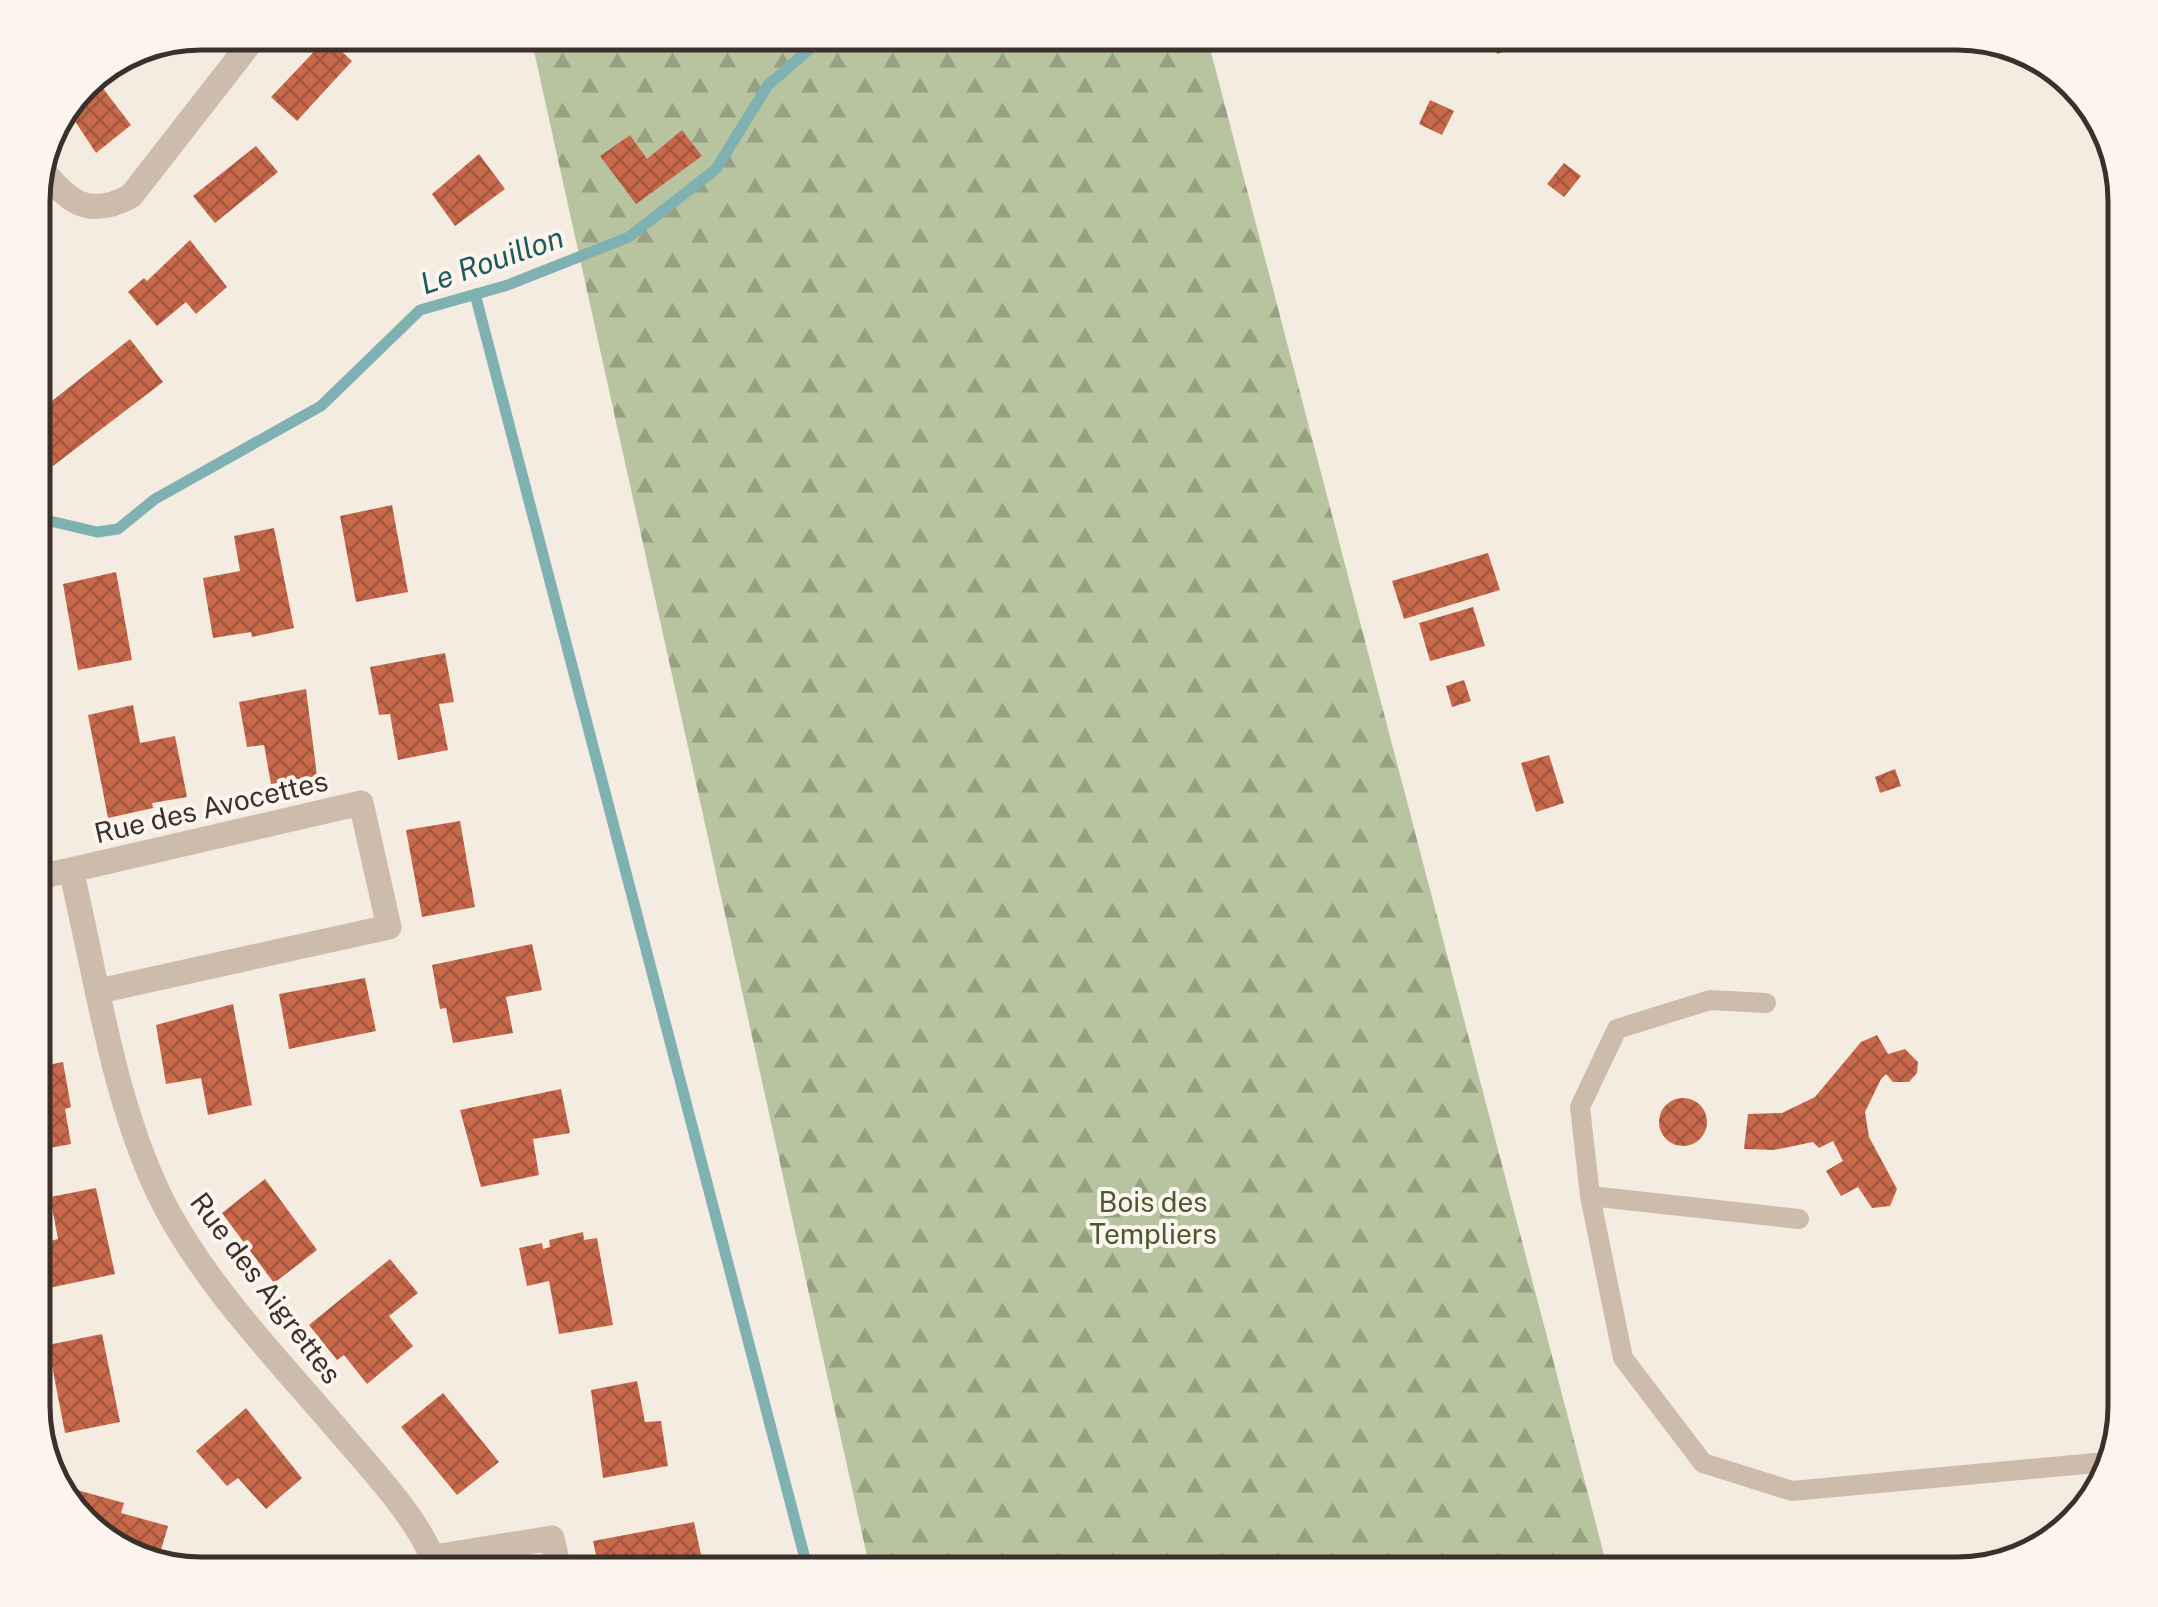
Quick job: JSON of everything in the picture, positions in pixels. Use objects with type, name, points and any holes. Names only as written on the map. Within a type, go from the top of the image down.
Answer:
[{"type":"street","points":[[52,180],[70,200],[89,206],[110,208],[131,196],[244,50]]},
{"type":"street","name":"Rue des Avocettes","points":[[71,870],[361,803],[389,927],[99,991]]},
{"type":"street","points":[[50,874],[71,870]]},
{"type":"street","name":"Rue des Aigrettes","points":[[71,870],[137,1143],[167,1209],[237,1308],[380,1479],[430,1557]]},
{"type":"street","points":[[473,1557],[552,1538],[556,1557]]},
{"type":"lane","points":[[1766,1003],[1710,1000],[1617,1029],[1580,1108],[1590,1196],[1623,1358],[1703,1463],[1792,1491],[2096,1463]]},
{"type":"lane","points":[[1590,1196],[1799,1220]]},
{"type":"green space","name":"Bois des Templiers","points":[[534,50],[1210,50],[1605,1557],[867,1557]]},
{"type":"building","points":[[316,50],[340,50],[352,61],[297,121],[271,97]]},
{"type":"building","points":[[102,87],[131,125],[96,153],[74,120]]},
{"type":"building","points":[[1430,100],[1454,111],[1442,135],[1419,124]]},
{"type":"building","points":[[682,130],[702,156],[636,204],[600,156],[630,135],[647,159]]},
{"type":"building","points":[[256,146],[278,172],[215,223],[193,196]]},
{"type":"building","points":[[479,154],[505,189],[455,226],[432,194]]},
{"type":"building","points":[[1564,163],[1581,176],[1564,197],[1547,184]]},
{"type":"building","points":[[190,240],[227,287],[196,314],[186,302],[157,326],[128,292],[144,278],[147,281]]},
{"type":"building","points":[[487,261],[493,272],[483,277],[477,267]]},
{"type":"building","points":[[130,339],[163,382],[53,466],[50,403]]},
{"type":"building","points":[[392,505],[408,592],[356,602],[340,516]]},
{"type":"building","points":[[274,528],[294,628],[252,637],[251,632],[213,638],[203,578],[240,571],[234,536]]},
{"type":"building","points":[[1488,553],[1500,590],[1404,619],[1392,581]]},
{"type":"building","points":[[116,572],[132,660],[78,670],[63,584]]},
{"type":"building","points":[[1473,607],[1485,646],[1430,661],[1419,623]]},
{"type":"building","points":[[445,653],[454,702],[439,704],[448,750],[398,760],[390,714],[379,715],[370,667]]},
{"type":"building","points":[[1464,680],[1471,701],[1452,707],[1446,686]]},
{"type":"building","points":[[306,689],[317,776],[271,784],[264,745],[247,747],[239,702]]},
{"type":"building","points":[[133,705],[140,743],[175,736],[187,797],[152,803],[153,808],[108,818],[88,715]]},
{"type":"building","points":[[1549,755],[1564,803],[1536,812],[1521,763]]},
{"type":"building","points":[[1895,769],[1901,786],[1880,793],[1875,777]]},
{"type":"building","points":[[460,821],[475,907],[422,917],[406,830]]},
{"type":"building","points":[[532,944],[542,990],[506,997],[513,1033],[453,1043],[446,1008],[440,1009],[432,965]]},
{"type":"building","points":[[365,978],[376,1031],[289,1049],[279,994]]},
{"type":"building","points":[[233,1004],[252,1105],[208,1115],[201,1078],[166,1084],[156,1025]]},
{"type":"building","points":[[1877,1035],[1888,1054],[1905,1049],[1918,1062],[1917,1073],[1909,1082],[1893,1082],[1886,1074],[1865,1112],[1869,1137],[1897,1189],[1890,1206],[1872,1208],[1858,1187],[1841,1196],[1826,1171],[1843,1161],[1833,1141],[1819,1148],[1813,1142],[1774,1150],[1744,1149],[1748,1114],[1782,1113],[1815,1097],[1861,1042]]},
{"type":"building","points":[[63,1062],[71,1107],[65,1109],[71,1144],[50,1148],[50,1065]]},
{"type":"building","points":[[561,1089],[570,1133],[533,1139],[539,1175],[481,1187],[460,1110]]},
{"type":"building","points":[[1683,1098],[1700,1105],[1707,1122],[1700,1139],[1683,1146],[1666,1139],[1659,1122],[1666,1105]]},
{"type":"building","points":[[265,1179],[317,1250],[274,1283],[222,1213]]},
{"type":"building","points":[[96,1188],[115,1274],[50,1288],[50,1241],[58,1239],[50,1197]]},
{"type":"building","points":[[583,1232],[584,1240],[597,1238],[613,1325],[559,1334],[549,1281],[527,1286],[519,1248],[542,1243],[543,1249],[550,1247],[549,1240]]},
{"type":"building","points":[[390,1259],[418,1293],[389,1316],[413,1346],[367,1384],[344,1355],[337,1360],[309,1325]]},
{"type":"building","points":[[102,1334],[120,1422],[65,1433],[50,1345]]},
{"type":"building","points":[[637,1381],[645,1422],[661,1421],[668,1466],[603,1478],[591,1390]]},
{"type":"building","points":[[443,1393],[499,1462],[457,1495],[401,1427]]},
{"type":"building","points":[[246,1408],[302,1478],[266,1509],[238,1478],[227,1486],[196,1451]]},
{"type":"building","points":[[77,1491],[124,1503],[121,1513],[168,1526],[161,1551],[109,1526]]},
{"type":"building","points":[[694,1522],[702,1557],[596,1557],[593,1541]]},
{"type":"waterway","name":"Le Rouillon","points":[[50,521],[97,532],[118,529],[155,499],[321,406],[420,310],[508,285],[629,237],[716,169],[768,85],[808,50]]},
{"type":"waterway","points":[[475,294],[805,1557]]}]
